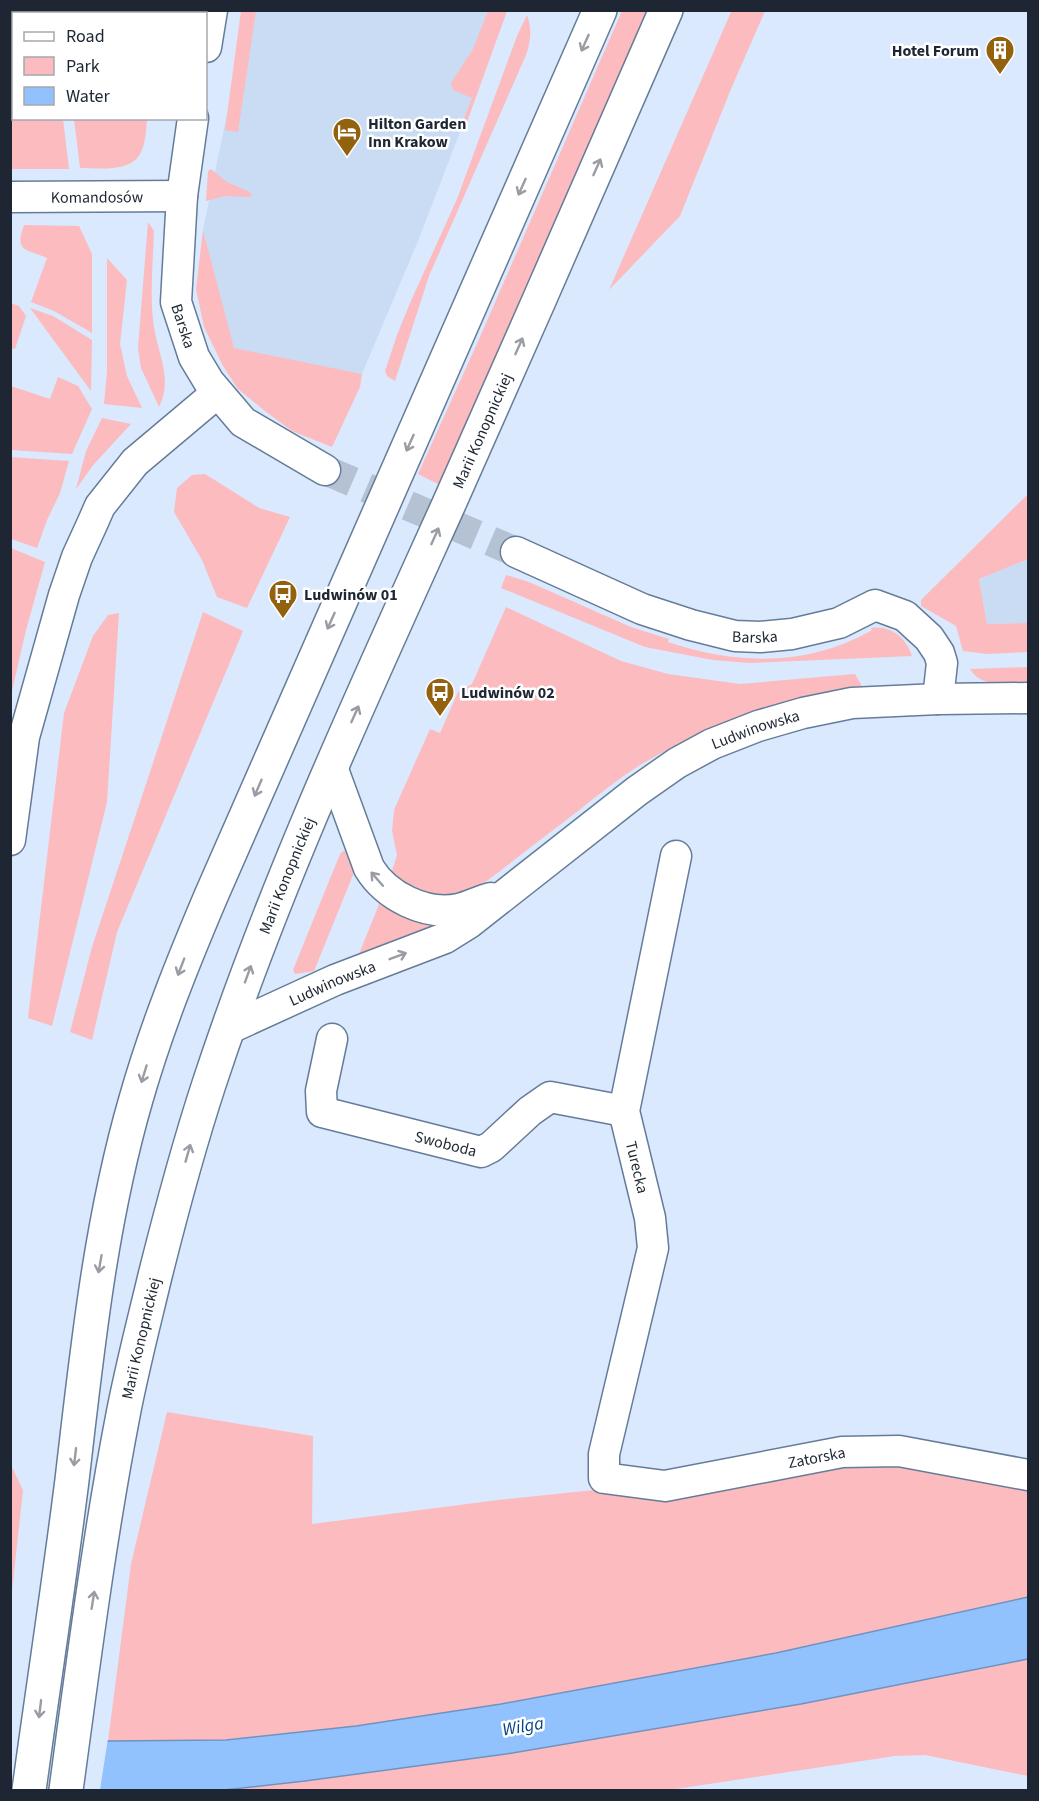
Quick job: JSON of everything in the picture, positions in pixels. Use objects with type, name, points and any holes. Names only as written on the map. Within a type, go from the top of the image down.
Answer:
[{"type":"main road","points":[[29,1791],[97,1279],[129,1125],[161,1018],[281,734],[600,10]]},
{"type":"main road","name":"Marii Konopnickiej","points":[[66,1791],[106,1512],[123,1415],[137,1347],[172,1209],[209,1083],[268,920],[332,767],[488,418],[666,10]]},
{"type":"street","points":[[207,41],[212,10]]},
{"type":"street","name":"Barska","points":[[193,120],[182,196],[176,302],[194,357],[218,393],[243,422],[325,470]]},
{"type":"street","name":"Komandosów","points":[[10,197],[182,196]]},
{"type":"street","points":[[10,840],[24,737],[74,567],[100,506],[135,462],[218,393]]},
{"type":"street","name":"Barska","points":[[516,552],[642,609],[735,636],[760,637],[792,634],[839,623],[875,605],[905,616],[929,638],[939,653],[942,663],[938,699]]},
{"type":"street","name":"Ludwinowska","points":[[228,1029],[335,980],[445,938],[470,923],[637,791],[677,763],[712,744],[758,726],[813,710],[852,704],[938,699],[1029,698]]},
{"type":"street","name":"Ludwinowska","points":[[332,767],[369,868],[390,892],[412,904],[434,909],[458,909],[496,896],[525,880]]},
{"type":"street","name":"Turecka","points":[[604,1478],[604,1454],[653,1248],[650,1218],[624,1111],[676,856]]},
{"type":"street","name":"Swoboda","points":[[332,1039],[321,1091],[322,1112],[482,1152],[550,1097],[624,1111]]},
{"type":"street","name":"Zatorska","points":[[604,1478],[665,1486],[842,1452],[899,1451],[1029,1475]]},
{"type":"shaded area","points":[[244,11],[507,11],[418,241],[362,374],[233,349],[203,230],[233,85]]},
{"type":"shaded area","points":[[1028,559],[1028,623],[987,624],[979,579]]},
{"type":"green space","points":[[162,10],[162,12],[62,12],[64,11]]},
{"type":"green space","points":[[732,10],[765,11],[680,216],[609,290]]},
{"type":"green space","points":[[241,11],[256,11],[238,132],[225,130]]},
{"type":"green space","points":[[488,11],[507,11],[467,122],[463,121],[472,98],[453,90],[451,83],[473,49]]},
{"type":"green space","points":[[622,11],[648,11],[440,485],[418,474]]},
{"type":"green space","points":[[527,15],[530,35],[526,55],[429,276],[395,381],[387,376],[385,371],[397,335],[457,199],[517,36]]},
{"type":"green space","points":[[12,78],[12,120],[63,120],[69,169],[11,169],[10,81]]},
{"type":"green space","points":[[74,120],[147,120],[145,140],[137,159],[114,168],[80,168]]},
{"type":"green space","points":[[211,169],[227,182],[252,195],[249,197],[225,196],[206,201],[208,171]]},
{"type":"green space","points":[[148,222],[154,231],[153,320],[163,364],[165,385],[159,407],[141,368],[138,348]]},
{"type":"green space","points":[[24,225],[79,226],[92,254],[92,333],[54,311],[31,302],[47,258],[28,251],[21,245]]},
{"type":"green space","points":[[203,230],[234,348],[362,374],[360,387],[332,447],[292,431],[265,411],[238,389],[223,366],[204,327],[196,289]]},
{"type":"green space","points":[[107,258],[127,280],[120,344],[127,376],[142,408],[104,404],[107,371]]},
{"type":"green space","points":[[10,303],[19,306],[26,316],[15,349],[11,348]]},
{"type":"green space","points":[[30,308],[53,316],[92,340],[91,391]]},
{"type":"green space","points":[[58,377],[78,386],[92,409],[72,454],[11,450],[11,386],[50,399]]},
{"type":"green space","points":[[102,418],[131,424],[94,464],[76,489],[86,451]]},
{"type":"green space","points":[[10,457],[69,461],[60,493],[37,548],[11,539]]},
{"type":"green space","points":[[205,474],[259,508],[290,517],[247,608],[217,597],[202,560],[174,512],[177,488],[192,475]]},
{"type":"green space","points":[[1028,496],[1028,559],[979,579],[987,624],[1028,623],[1028,652],[987,654],[963,651],[956,626],[921,606],[921,600]]},
{"type":"green space","points":[[11,548],[45,562],[11,695]]},
{"type":"green space","points":[[506,575],[529,582],[631,627],[669,639],[668,642],[694,650],[746,658],[797,656],[823,651],[848,642],[872,630],[871,628],[878,628],[891,631],[902,638],[912,656],[750,663],[713,660],[645,647],[501,588]]},
{"type":"green space","points":[[506,607],[621,661],[668,674],[740,684],[855,674],[862,686],[775,705],[692,737],[624,776],[488,880],[451,898],[428,899],[390,877],[397,855],[392,831],[394,810],[430,729],[440,733],[458,692],[472,684]]},
{"type":"green space","points":[[203,612],[243,631],[117,932],[92,1040],[70,1032],[92,947]]},
{"type":"green space","points":[[119,613],[107,802],[52,1026],[28,1018],[64,713],[93,636],[108,615]]},
{"type":"green space","points":[[1028,667],[1028,683],[1013,684],[996,684],[981,680],[970,669]]},
{"type":"green space","points":[[343,851],[347,851],[355,870],[314,971],[295,974],[293,970]]},
{"type":"green space","points":[[380,902],[407,917],[437,925],[357,959]]},
{"type":"green space","points":[[167,1412],[313,1436],[312,1524],[594,1490],[664,1495],[848,1463],[887,1465],[1028,1484],[1028,1597],[776,1653],[501,1704],[356,1726],[225,1740],[108,1741],[131,1564]]},
{"type":"green space","points":[[11,1465],[23,1490],[10,1600]]},
{"type":"green space","points":[[1028,1659],[1028,1776],[925,1755],[895,1756],[669,1790],[224,1790],[506,1754],[801,1704]]},
{"type":"water","name":"Wilga","points":[[1028,1597],[1028,1659],[801,1704],[506,1754],[224,1790],[11,1790],[11,1748],[108,1741],[226,1740],[356,1726],[501,1704],[776,1653]]},
{"type":"pier","points":[[108,1738],[100,1790],[10,1790],[10,1745]]},
{"type":"tunnel","points":[[325,470],[516,552]]},
{"type":"place","name":"Hotel Forum","points":[[1000,76]]},
{"type":"place","name":"Hilton Garden Inn Krakow","points":[[347,158]]},
{"type":"place","name":"Ludwinów 01","points":[[283,620]]},
{"type":"place","name":"Ludwinów 02","points":[[440,718]]}]
